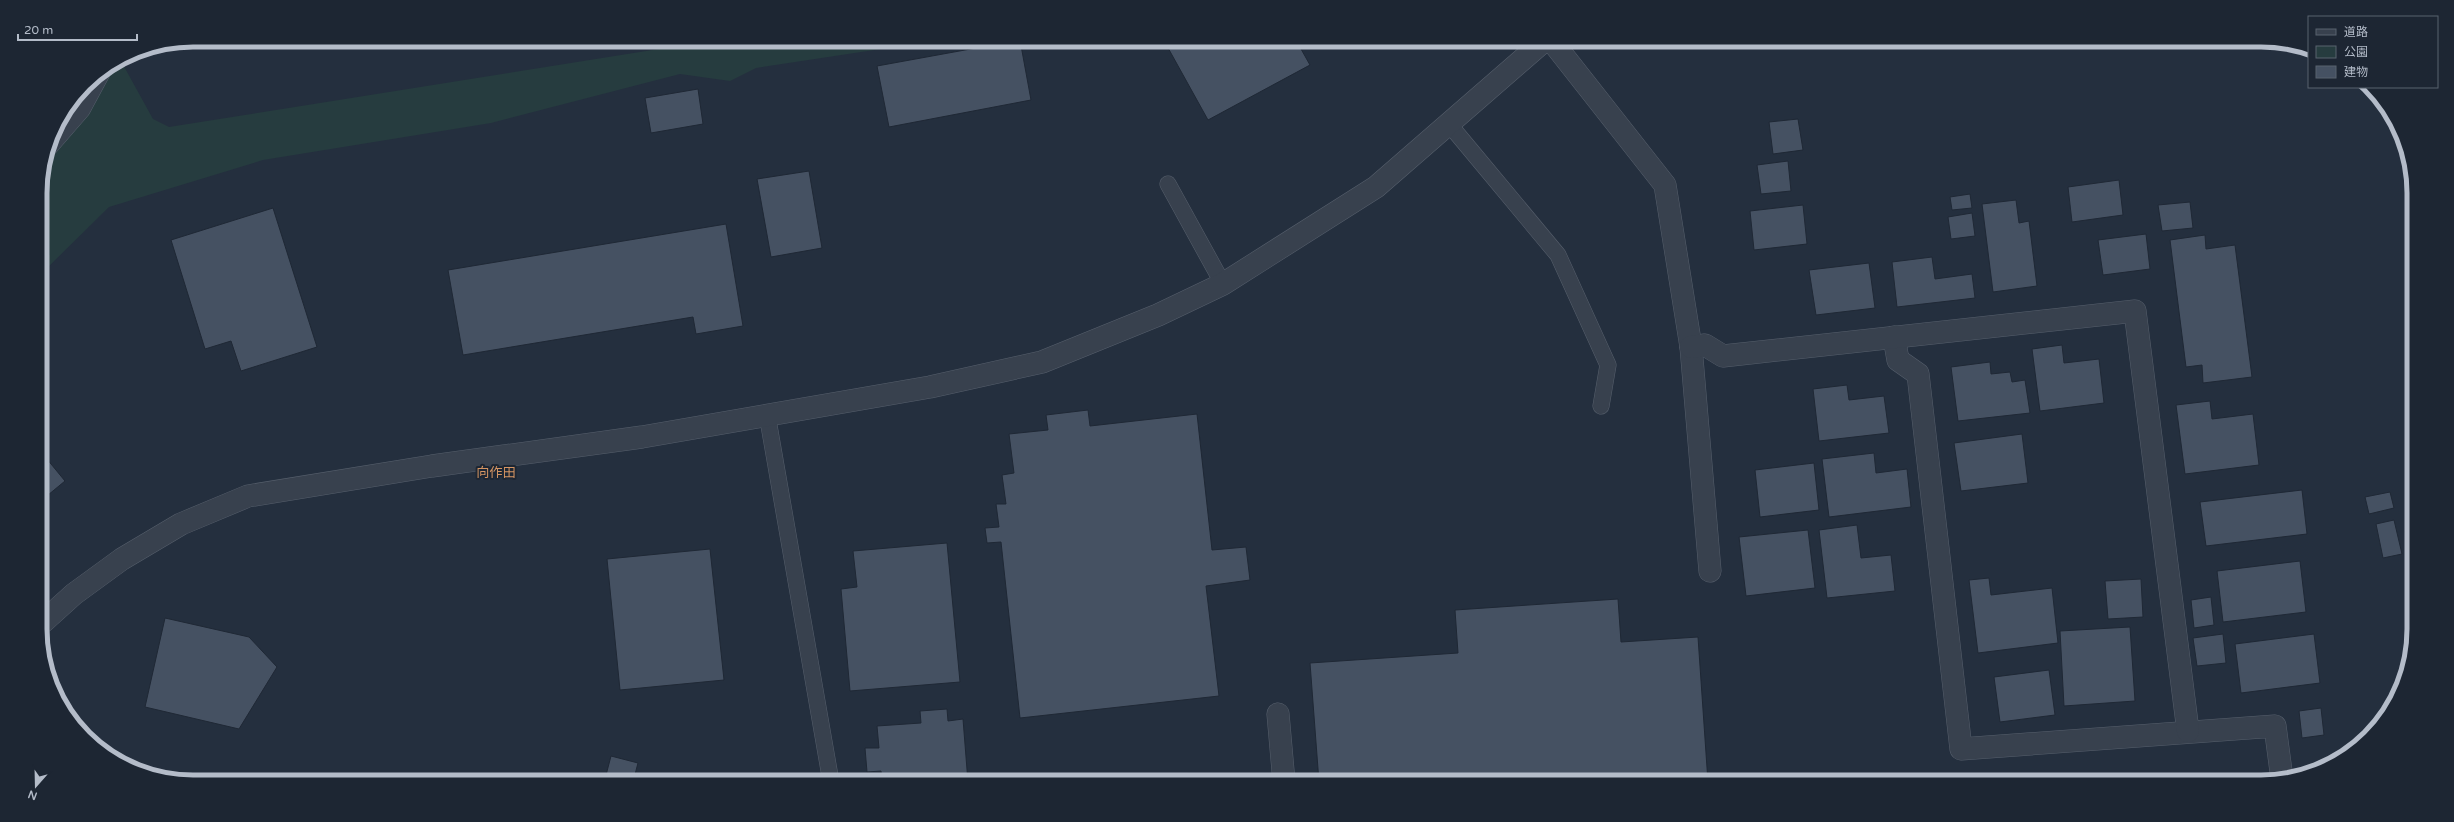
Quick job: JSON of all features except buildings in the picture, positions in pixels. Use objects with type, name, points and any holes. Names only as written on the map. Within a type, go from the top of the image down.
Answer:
[{"type":"street","points":[[47,618],[74,594],[122,559],[181,524],[248,496],[432,466],[642,437],[767,414],[930,387],[1042,362],[1158,315],[1222,284],[1376,186],[1537,47]]},
{"type":"street","points":[[1557,47],[1665,185],[1691,347],[1710,570]]},
{"type":"street","points":[[1691,347],[1705,345],[1723,356],[2135,311],[2188,731]]},
{"type":"street","points":[[1894,337],[1898,360],[1918,374],[1962,749],[2188,731],[2275,726],[2281,774]]},
{"type":"street","points":[[1278,714],[1283,775]]},
{"type":"lane","points":[[58,137],[82,110],[96,84]]},
{"type":"lane","points":[[1449,124],[1558,255],[1608,365],[1601,406]]},
{"type":"lane","points":[[1168,184],[1222,284]]},
{"type":"lane","points":[[767,414],[830,775]]},
{"type":"green space","points":[[894,47],[756,68],[730,81],[680,74],[491,123],[263,160],[109,207],[47,268],[47,183],[52,155],[58,137],[77,104],[83,97],[104,77],[123,65],[153,119],[169,127],[665,48]]},
{"type":"district","name":"向作田","points":[[496,473]]}]
